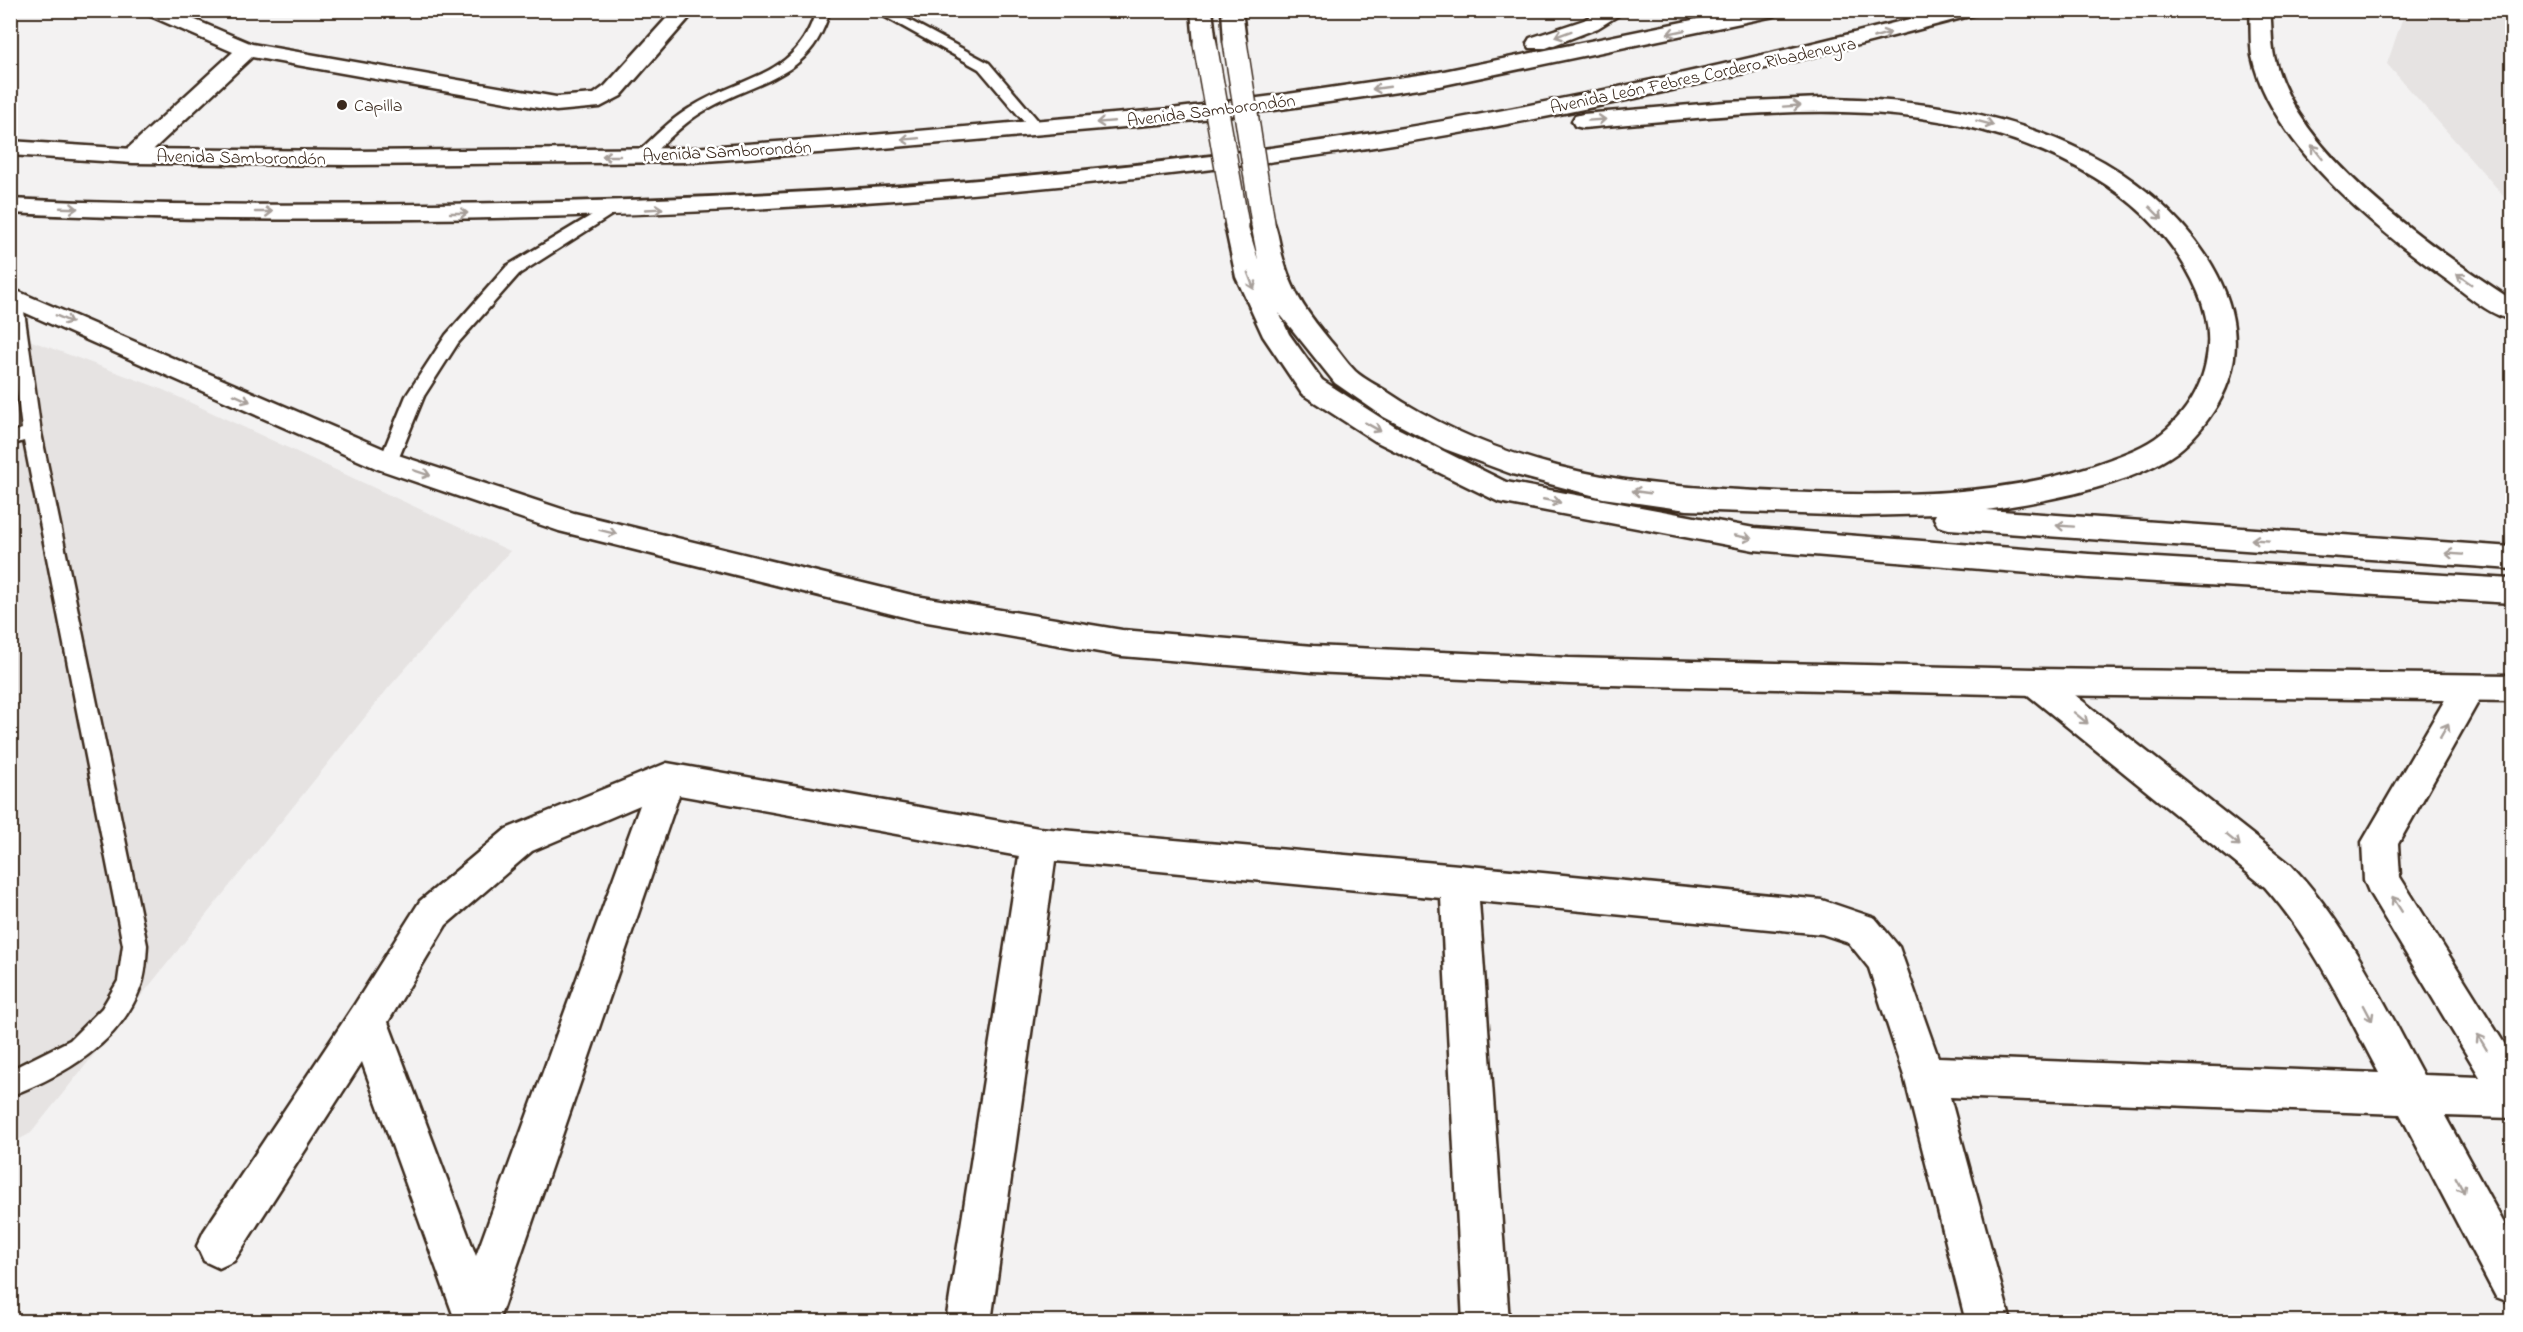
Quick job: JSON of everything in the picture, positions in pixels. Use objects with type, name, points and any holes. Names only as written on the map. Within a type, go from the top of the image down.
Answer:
[{"type":"main road","points":[[153,10],[247,50],[555,104],[600,100],[613,91],[686,10]]},
{"type":"main road","points":[[1201,10],[1205,44],[1250,224],[1270,262],[1287,306],[1345,376],[1394,410],[1455,442],[1522,467],[1603,487],[1687,499],[2512,558]]},
{"type":"main road","points":[[1232,10],[1250,224],[1249,277],[1276,336],[1312,387],[1357,418],[1499,490],[1754,539],[2089,566],[2512,591]]},
{"type":"main road","points":[[1439,79],[1590,24],[1617,10]]},
{"type":"main road","points":[[1439,79],[1774,10]]},
{"type":"main road","name":"Avenida León Febres Cordero Ribadeneyra","points":[[1434,131],[1757,67],[1971,10]]},
{"type":"main road","points":[[2260,10],[2259,46],[2265,70],[2285,110],[2318,156],[2405,236],[2512,312]]},
{"type":"main road","points":[[133,156],[247,50]]},
{"type":"main road","name":"Avenida Samborondón","points":[[10,148],[133,156],[642,156],[837,145],[1171,116],[1439,79]]},
{"type":"main road","points":[[10,206],[181,212],[607,211],[902,193],[1165,169],[1434,131],[1811,105],[1862,104],[1965,117],[2012,130],[2055,147],[2102,171],[2146,203],[2182,239],[2209,281],[2223,324],[2221,370],[2205,405],[2179,435],[2149,456],[2054,490],[1977,499],[1890,505],[1687,499]]},
{"type":"main road","points":[[12,296],[388,462],[570,523],[916,608],[1122,643],[1313,660],[1569,671],[2035,682],[2512,688]]},
{"type":"main road","points":[[2035,682],[2278,876],[2301,901],[2358,995],[2512,1281]]},
{"type":"main road","points":[[2469,688],[2380,842],[2382,880],[2512,1092]]},
{"type":"main road","points":[[476,1319],[667,778]]},
{"type":"main road","points":[[219,1246],[434,913],[519,840],[667,778],[1039,844],[1459,881],[1822,917],[1862,930],[1885,959],[1924,1076],[1989,1322]]},
{"type":"main road","points":[[968,1322],[1039,844]]},
{"type":"main road","points":[[1459,881],[1486,1322]]},
{"type":"main road","points":[[367,1020],[476,1319]]},
{"type":"main road","points":[[1924,1076],[2409,1092],[2512,1098]]},
{"type":"lane","points":[[642,156],[695,110],[781,69],[805,51],[818,33],[823,10]]},
{"type":"lane","points":[[879,10],[984,66],[1036,127]]},
{"type":"lane","points":[[388,462],[415,396],[452,339],[513,270],[607,211]]},
{"type":"lane","points":[[10,1084],[79,1049],[111,1016],[130,984],[135,945],[32,433],[12,296]]},
{"type":"lane","points":[[10,439],[32,433]]},
{"type":"shaded area","points":[[2405,11],[2512,11],[2512,205],[2387,64]]},
{"type":"shaded area","points":[[10,333],[159,388],[510,551],[390,686],[31,1133],[11,1144]]},
{"type":"place","name":"Capilla","points":[[342,105]]}]
